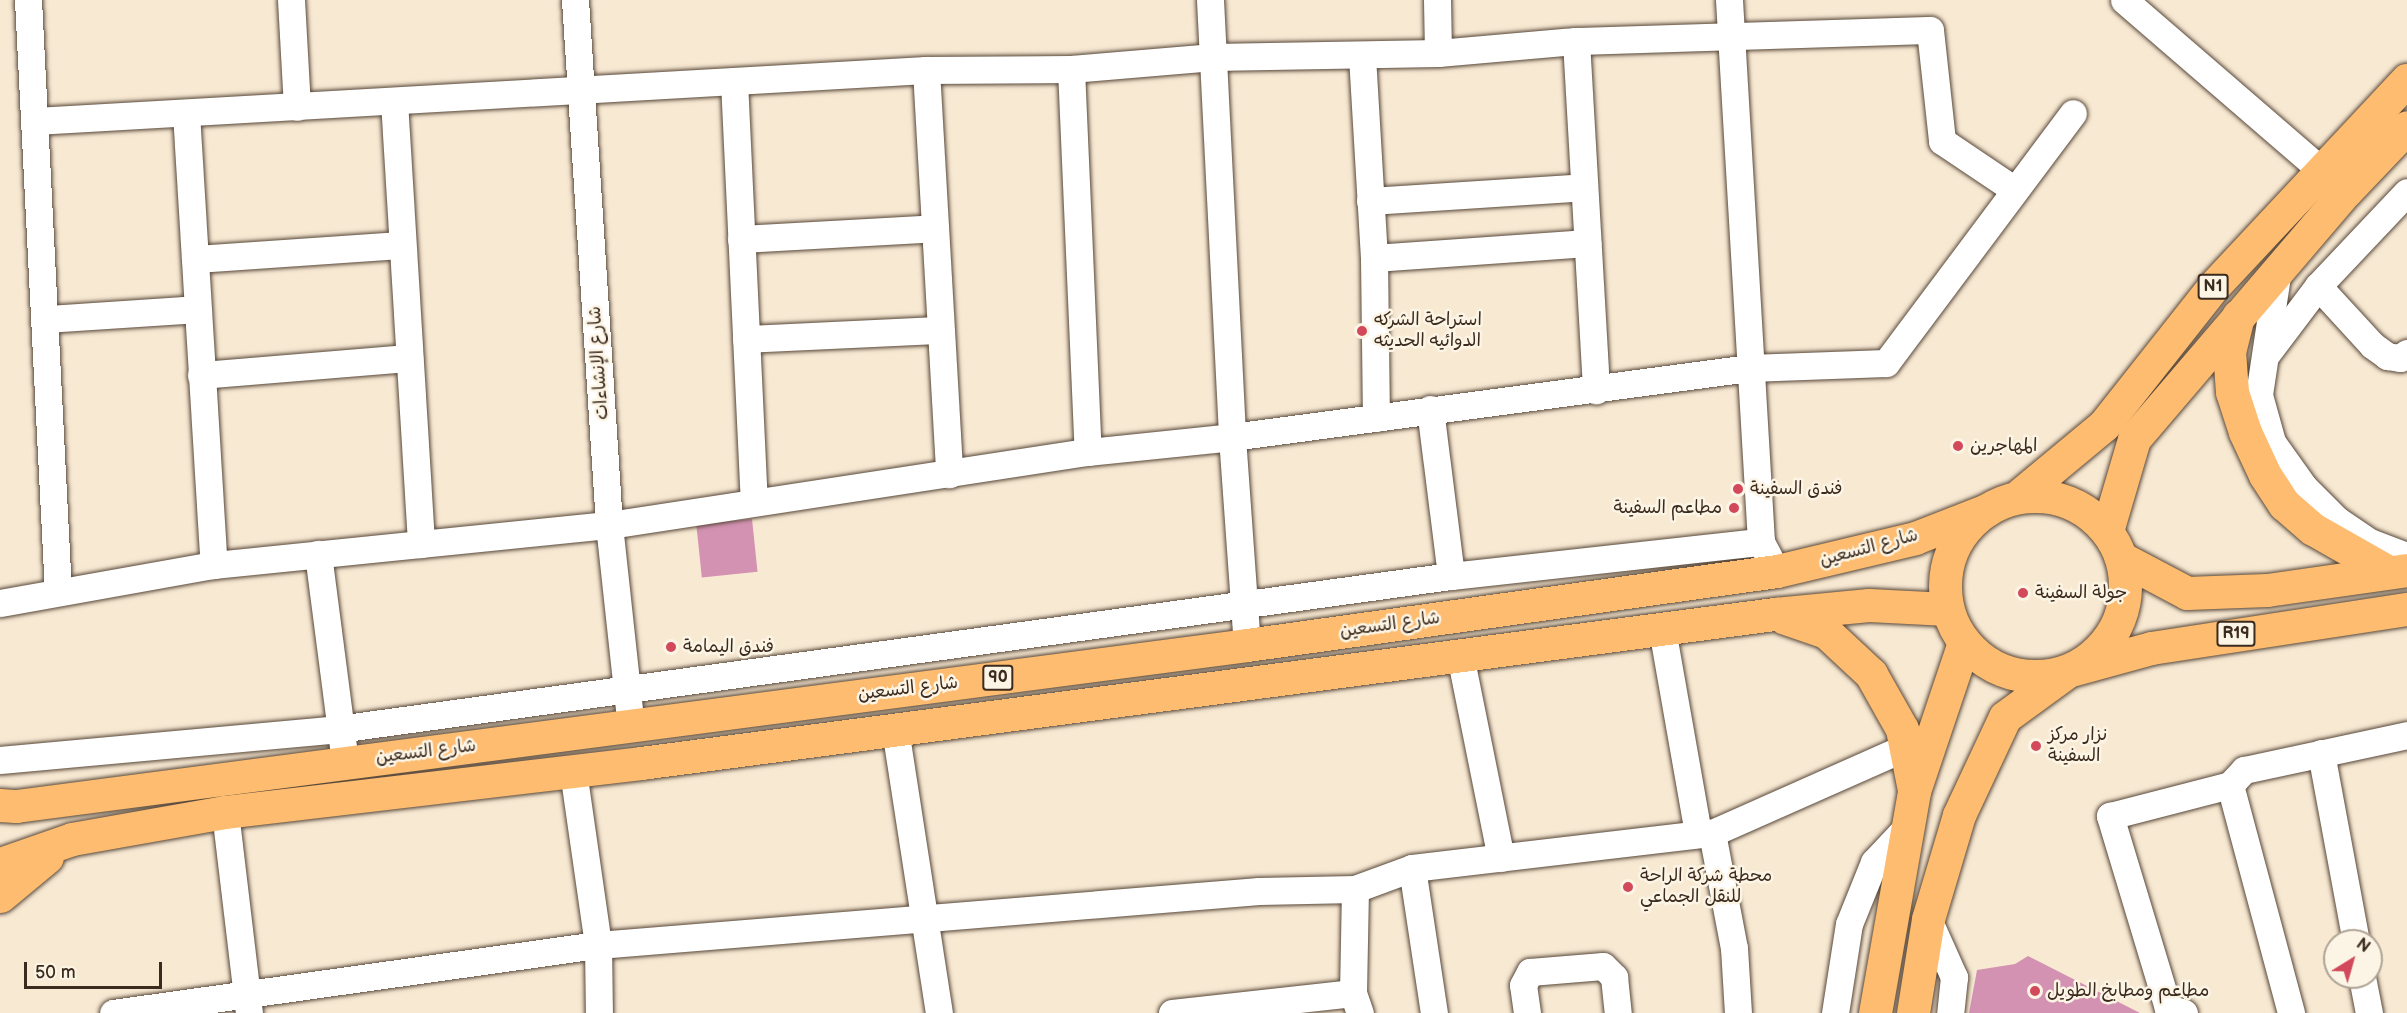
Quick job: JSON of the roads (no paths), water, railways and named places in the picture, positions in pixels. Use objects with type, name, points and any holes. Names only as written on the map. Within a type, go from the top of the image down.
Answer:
[{"type":"main road","name":"N1","points":[[2021,494],[2104,425],[2213,287],[2407,80]]},
{"type":"main road","name":"N1","points":[[2114,544],[2134,439],[2278,269],[2407,126]]},
{"type":"main road","points":[[2238,315],[2229,351],[2232,392],[2245,432],[2265,475],[2284,504],[2313,529],[2400,566]]},
{"type":"main road","points":[[2067,671],[2030,677],[1993,667],[1964,642],[1947,609],[1944,580],[1950,552],[1965,528],[1987,510],[2021,494],[2056,498],[2084,510],[2114,544],[2187,593],[2266,590],[2400,566]]},
{"type":"main road","name":"شارع التسعين","points":[[0,805],[1247,645],[1777,571],[1915,538],[1987,510]]},
{"type":"main road","points":[[1913,1013],[1928,919],[1959,815],[2005,717],[2067,671],[2097,653],[2117,625],[2126,592],[2114,544]]},
{"type":"main road","name":"شارع التسعين","points":[[0,864],[72,839],[225,812],[641,763],[1774,614],[1869,605],[1947,609]]},
{"type":"main road","points":[[1774,614],[1826,632],[1871,674],[1902,729],[1914,791]]},
{"type":"main road","name":"R19","points":[[2067,671],[2151,648],[2405,616]]},
{"type":"main road","points":[[1875,1013],[1914,791],[1964,642]]},
{"type":"main road","points":[[631,725],[641,763]]},
{"type":"main road","points":[[0,896],[36,864],[72,839]]},
{"type":"street","points":[[28,0],[47,319],[58,592]]},
{"type":"street","points":[[291,0],[297,107]]},
{"type":"street","name":"شارع الإنشاءات","points":[[575,0],[609,525],[631,725]]},
{"type":"street","points":[[1210,0],[1232,437],[1242,604],[1247,645]]},
{"type":"street","points":[[1437,0],[1438,53]]},
{"type":"street","points":[[1729,0],[1761,542],[1777,571]]},
{"type":"street","points":[[2124,0],[2323,172]]},
{"type":"street","points":[[35,121],[926,70],[1071,69],[1213,57],[1362,56],[1438,53],[1576,41],[1732,39],[1930,30],[1942,141],[2015,190]]},
{"type":"street","points":[[1576,41],[1596,390]]},
{"type":"street","points":[[1362,56],[1374,258],[1376,418]]},
{"type":"street","points":[[1071,69],[1088,452]]},
{"type":"street","points":[[926,70],[949,474]]},
{"type":"street","points":[[734,81],[754,501]]},
{"type":"street","points":[[394,101],[421,544]]},
{"type":"street","points":[[186,113],[214,565]]},
{"type":"street","points":[[0,603],[214,565],[609,525],[754,501],[1088,452],[1232,437],[1749,368],[1886,363],[2073,113]]},
{"type":"street","points":[[1370,201],[1584,187]]},
{"type":"street","points":[[2265,356],[2318,285],[2407,192]]},
{"type":"street","points":[[741,239],[935,228]]},
{"type":"street","points":[[1374,258],[1587,243]]},
{"type":"street","points":[[195,259],[402,245]]},
{"type":"street","points":[[2278,269],[2259,395],[2272,442],[2304,487],[2337,520],[2400,566]]},
{"type":"street","points":[[2318,285],[2372,345],[2387,356],[2400,358],[2407,353]]},
{"type":"street","points":[[47,319],[197,309]]},
{"type":"street","points":[[746,339],[940,330]]},
{"type":"street","points":[[201,375],[409,358]]},
{"type":"street","points":[[1430,409],[1451,576]]},
{"type":"street","points":[[0,760],[338,729],[1451,576],[1761,542]]},
{"type":"street","points":[[318,555],[338,729],[347,762]]},
{"type":"street","points":[[1662,629],[1705,834],[1734,948],[1738,1013]]},
{"type":"street","points":[[1460,655],[1501,858]]},
{"type":"street","points":[[895,729],[939,1013]]},
{"type":"street","points":[[2184,1013],[2168,1008],[2110,816],[2230,785],[2244,771],[2407,735]]},
{"type":"street","points":[[113,1013],[248,1004],[598,945],[924,916],[1259,891],[1355,889],[1412,868],[1705,834],[1906,747]]},
{"type":"street","points":[[2321,753],[2354,929]]},
{"type":"street","points":[[573,771],[598,945],[599,1013]]},
{"type":"street","points":[[2230,785],[2291,1013]]},
{"type":"street","points":[[225,812],[248,1004]]},
{"type":"street","points":[[1835,1013],[1849,924],[1874,862],[1907,827]]},
{"type":"street","points":[[1412,868],[1434,1013]]},
{"type":"street","points":[[1172,1013],[1356,1003],[1355,889]]},
{"type":"street","points":[[1928,919],[1954,977],[1950,1013]]},
{"type":"street","points":[[1527,1013],[1523,985],[1530,972],[1603,966],[1614,977],[1618,1013]]},
{"type":"street","points":[[2364,989],[2369,1013]]},
{"type":"place","name":"استراحة الشركه الدوائيه الحديثه","points":[[1362,331]]},
{"type":"place","name":"المهاجرين","points":[[1958,446]]},
{"type":"place","name":"فندق السفينة","points":[[1738,489]]},
{"type":"place","name":"مطاعم السفينة","points":[[1734,508]]},
{"type":"place","name":"جولة السفينة","points":[[2023,593]]},
{"type":"place","name":"فندق اليمامة","points":[[671,647]]},
{"type":"place","name":"نزار مركز السفينة","points":[[2036,746]]},
{"type":"place","name":"محطة شركة الراحة للنقل الجماعي","points":[[1628,887]]},
{"type":"place","name":"مطاعم ومطابخ الطويل","points":[[2035,991]]}]
